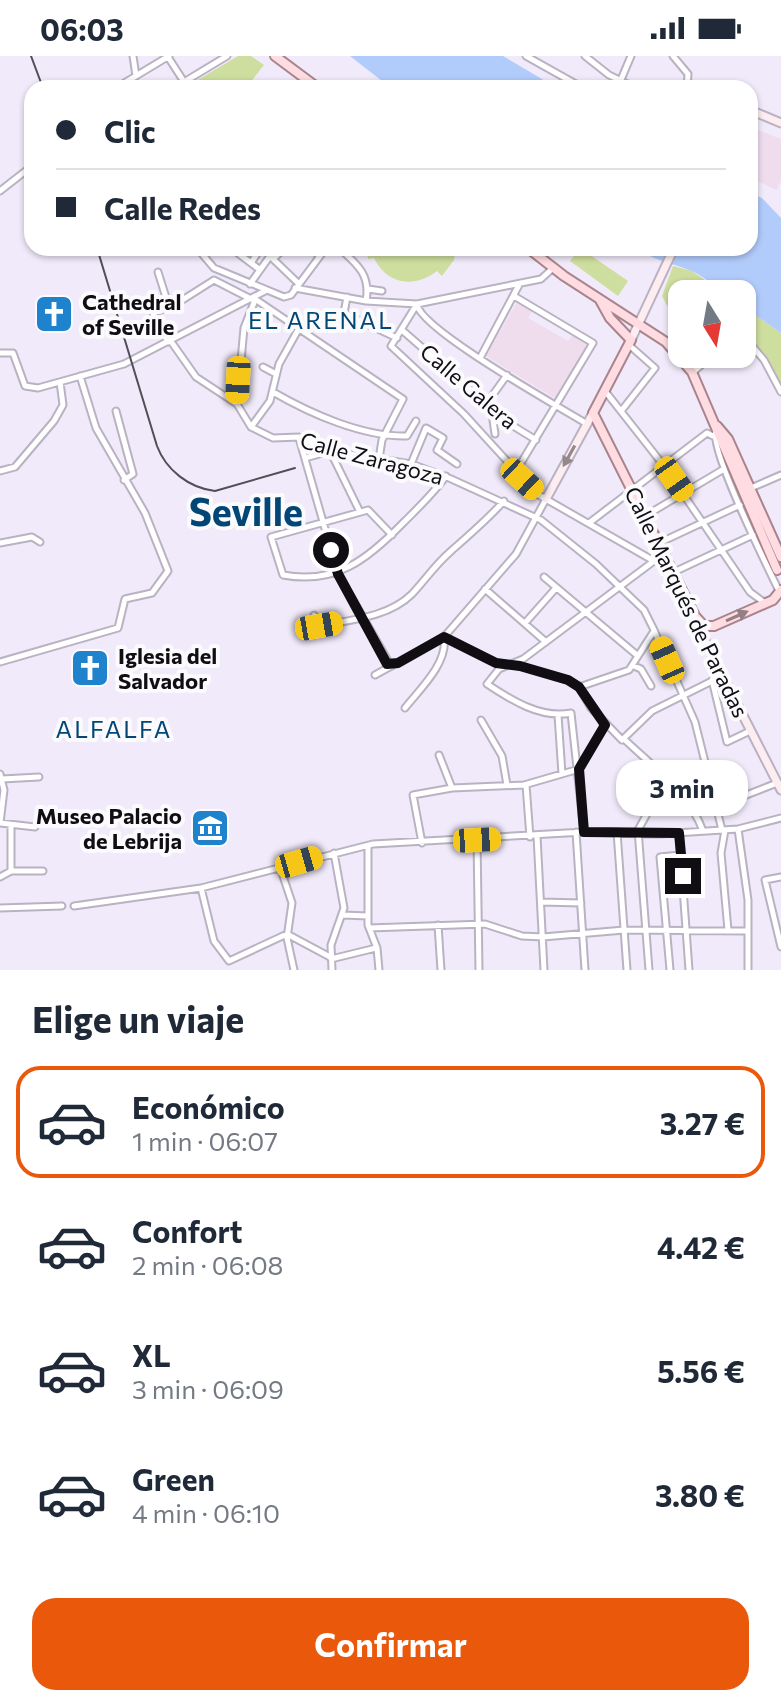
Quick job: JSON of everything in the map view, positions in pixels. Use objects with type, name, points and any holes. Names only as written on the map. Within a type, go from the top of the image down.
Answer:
[{"type":"main road","points":[[275,56],[307,80]]},
{"type":"main road","points":[[538,256],[671,346],[692,372],[714,430],[777,570]]},
{"type":"main road","points":[[593,413],[630,342],[600,300]]},
{"type":"main road","name":"Calle Marqués de Paradas","points":[[593,413],[700,623]]},
{"type":"main road","points":[[714,430],[728,439],[780,552]]},
{"type":"main road","points":[[700,623],[714,626],[777,597]]},
{"type":"street","points":[[133,56],[136,76]]},
{"type":"street","points":[[129,80],[169,56],[183,80]]},
{"type":"street","points":[[193,80],[227,56]]},
{"type":"street","points":[[526,56],[569,80]]},
{"type":"street","points":[[585,56],[617,80]]},
{"type":"street","points":[[621,80],[631,56]]},
{"type":"street","points":[[673,56],[688,74],[688,80]]},
{"type":"street","points":[[758,113],[781,123]]},
{"type":"street","points":[[0,191],[24,172]]},
{"type":"street","points":[[204,256],[214,268],[265,291],[291,295],[319,256]]},
{"type":"street","points":[[242,256],[259,269]]},
{"type":"street","points":[[251,263],[256,256]]},
{"type":"street","points":[[250,284],[270,256],[296,285],[366,301],[417,304],[541,279],[553,268]]},
{"type":"street","points":[[348,256],[361,268],[368,289],[366,301]]},
{"type":"street","points":[[622,410],[655,368],[630,342],[670,256]]},
{"type":"street","points":[[158,272],[169,307]]},
{"type":"street","points":[[298,330],[276,374],[273,392],[251,427],[237,404],[196,377],[153,313],[214,280],[253,299],[403,399],[384,436],[379,459]]},
{"type":"street","points":[[480,358],[519,284]]},
{"type":"street","points":[[368,289],[382,291]]},
{"type":"street","points":[[0,353],[10,352],[17,358],[23,383],[34,389],[131,360],[265,291]]},
{"type":"street","points":[[514,296],[593,343],[558,406],[515,473]]},
{"type":"street","points":[[347,297],[344,313],[397,338]]},
{"type":"street","points":[[237,404],[244,328],[256,306],[253,299]]},
{"type":"street","points":[[417,304],[391,346],[464,414],[515,473],[546,499],[654,561]]},
{"type":"street","points":[[417,304],[423,318],[480,358],[587,424]]},
{"type":"street","name":"Calle Galera","points":[[403,331],[536,440]]},
{"type":"street","points":[[756,351],[781,392]]},
{"type":"street","points":[[263,367],[276,374]]},
{"type":"street","points":[[692,372],[697,368]]},
{"type":"street","points":[[495,434],[489,404],[507,375]]},
{"type":"street","points":[[0,662],[120,625],[123,603],[130,597],[152,593],[167,573],[167,564],[136,495],[124,480],[96,428],[80,376]]},
{"type":"street","points":[[1,469],[15,467],[54,421],[64,398],[60,382]]},
{"type":"street","points":[[605,391],[664,466],[750,592],[777,597]]},
{"type":"street","points":[[273,392],[312,412],[384,436],[407,436],[416,421]]},
{"type":"street","points":[[116,411],[133,474],[124,480]]},
{"type":"street","points":[[375,675],[444,637],[516,554],[593,413]]},
{"type":"street","name":"Calle Zaragoza","points":[[251,427],[273,438],[299,437],[330,451],[411,464],[504,501],[535,517],[621,586],[644,610],[695,722],[718,806],[723,830],[721,853],[728,930]]},
{"type":"street","points":[[411,464],[426,428],[443,438],[437,450],[457,464]]},
{"type":"street","points":[[589,523],[714,430],[724,469],[777,597]]},
{"type":"street","points":[[299,437],[304,465],[338,574],[361,619],[391,666]]},
{"type":"street","points":[[304,457],[330,451],[360,512]]},
{"type":"street","points":[[645,516],[724,469]]},
{"type":"street","points":[[750,489],[781,475]]},
{"type":"street","points":[[392,535],[368,510],[271,537],[283,575],[301,579],[338,574],[355,566],[392,535],[446,476]]},
{"type":"street","points":[[314,615],[319,626],[361,619],[382,612],[410,596],[449,553],[482,527],[504,501]]},
{"type":"street","points":[[659,543],[740,505]]},
{"type":"street","points":[[674,572],[753,535]]},
{"type":"street","points":[[0,543],[32,537],[40,542]]},
{"type":"street","points":[[584,832],[571,713],[544,714],[487,684],[499,669],[546,642],[665,555]]},
{"type":"street","points":[[544,577],[638,656]]},
{"type":"street","points":[[525,623],[556,588]]},
{"type":"street","points":[[485,589],[546,642]]},
{"type":"street","name":"Calle Marqués de Paradas","points":[[700,623],[722,676],[779,787]]},
{"type":"street","points":[[634,666],[654,630]]},
{"type":"street","points":[[444,637],[496,663],[568,680],[579,687],[605,725],[672,786],[698,818],[703,831]]},
{"type":"street","points":[[405,708],[440,661],[445,647],[444,637]]},
{"type":"street","points":[[579,687],[634,666],[641,669],[651,686]]},
{"type":"street","points":[[623,740],[652,711],[722,676]]},
{"type":"street","points":[[712,680],[727,742],[750,731]]},
{"type":"street","points":[[558,715],[562,774]]},
{"type":"street","points":[[481,720],[502,756],[507,785]]},
{"type":"street","points":[[422,843],[413,795],[452,788],[526,785],[579,769],[605,725]]},
{"type":"street","points":[[439,755],[452,788]]},
{"type":"street","points":[[35,827],[0,823],[1,777],[39,777]]},
{"type":"street","points":[[526,785],[530,837]]},
{"type":"street","points":[[649,970],[639,833],[648,812],[672,786]]},
{"type":"street","points":[[718,806],[779,787]]},
{"type":"street","points":[[74,906],[201,888],[368,847],[576,832],[679,833],[738,829],[781,818]]},
{"type":"street","points":[[11,826],[11,871]]},
{"type":"street","points":[[738,829],[746,876],[748,970]]},
{"type":"street","points":[[576,832],[585,970]]},
{"type":"street","points":[[617,832],[627,970]]},
{"type":"street","points":[[679,833],[689,970]]},
{"type":"street","points":[[537,836],[544,970]]},
{"type":"street","points":[[477,840],[479,970]]},
{"type":"street","points":[[368,847],[368,927],[377,948],[379,970]]},
{"type":"street","points":[[332,970],[330,958],[343,915],[334,853]]},
{"type":"street","points":[[670,970],[660,857],[680,855]]},
{"type":"street","points":[[280,867],[293,908],[287,934],[294,970]]},
{"type":"street","points":[[0,877],[11,871],[43,871]]},
{"type":"street","points":[[781,877],[765,880],[781,947]]},
{"type":"street","points":[[201,888],[214,941],[229,961],[287,934]]},
{"type":"street","points":[[541,902],[581,903]]},
{"type":"street","points":[[0,908],[62,906]]},
{"type":"street","points":[[343,915],[368,916]]},
{"type":"street","points":[[368,927],[479,924],[522,936],[543,937],[624,930],[748,931]]},
{"type":"street","points":[[438,925],[441,970]]},
{"type":"street","points":[[287,934],[330,958],[377,948]]},
{"type":"shaded area","points":[[758,130],[781,139],[781,180],[777,190],[758,182]]},
{"type":"shaded area","points":[[517,302],[532,311],[528,318],[568,341],[573,335],[588,344],[556,399],[486,356]]},
{"type":"green space","points":[[238,56],[251,56],[264,65],[252,80],[198,80]]},
{"type":"green space","points":[[368,256],[455,256],[442,276],[437,271],[410,282],[393,278],[379,267],[374,258],[368,259]]},
{"type":"green space","points":[[574,256],[592,256],[628,281],[618,296],[570,261]]},
{"type":"green space","points":[[673,266],[692,271],[705,280],[668,280],[668,307],[662,296]]},
{"type":"green space","points":[[756,316],[781,333],[781,385],[767,357],[756,345]]},
{"type":"water","points":[[350,56],[503,56],[544,80],[381,80]]},
{"type":"water","points":[[758,196],[762,198],[781,218],[781,333],[756,316],[756,280],[706,280],[650,256],[758,256]]},
{"type":"tram line","points":[[31,56],[40,80]]},
{"type":"tram line","points":[[99,256],[157,446],[172,470],[196,486],[215,491],[295,468]]},
{"type":"place","name":"Cathedral of Seville","points":[[54,314]]},
{"type":"place","name":"Iglesia del Salvador","points":[[90,668]]},
{"type":"place","name":"Museo Palacio de Lebrija","points":[[210,828]]},
{"type":"district","name":"EL ARENAL","points":[[321,319]]},
{"type":"district","name":"Seville","points":[[246,510]]},
{"type":"district","name":"ALFALFA","points":[[114,728]]},
{"type":"route","points":[[331,550],[338,574],[387,664],[398,663],[444,637],[456,646],[496,663],[520,666],[568,680],[579,687],[605,725],[579,769],[584,832],[679,833],[683,876]]}]
